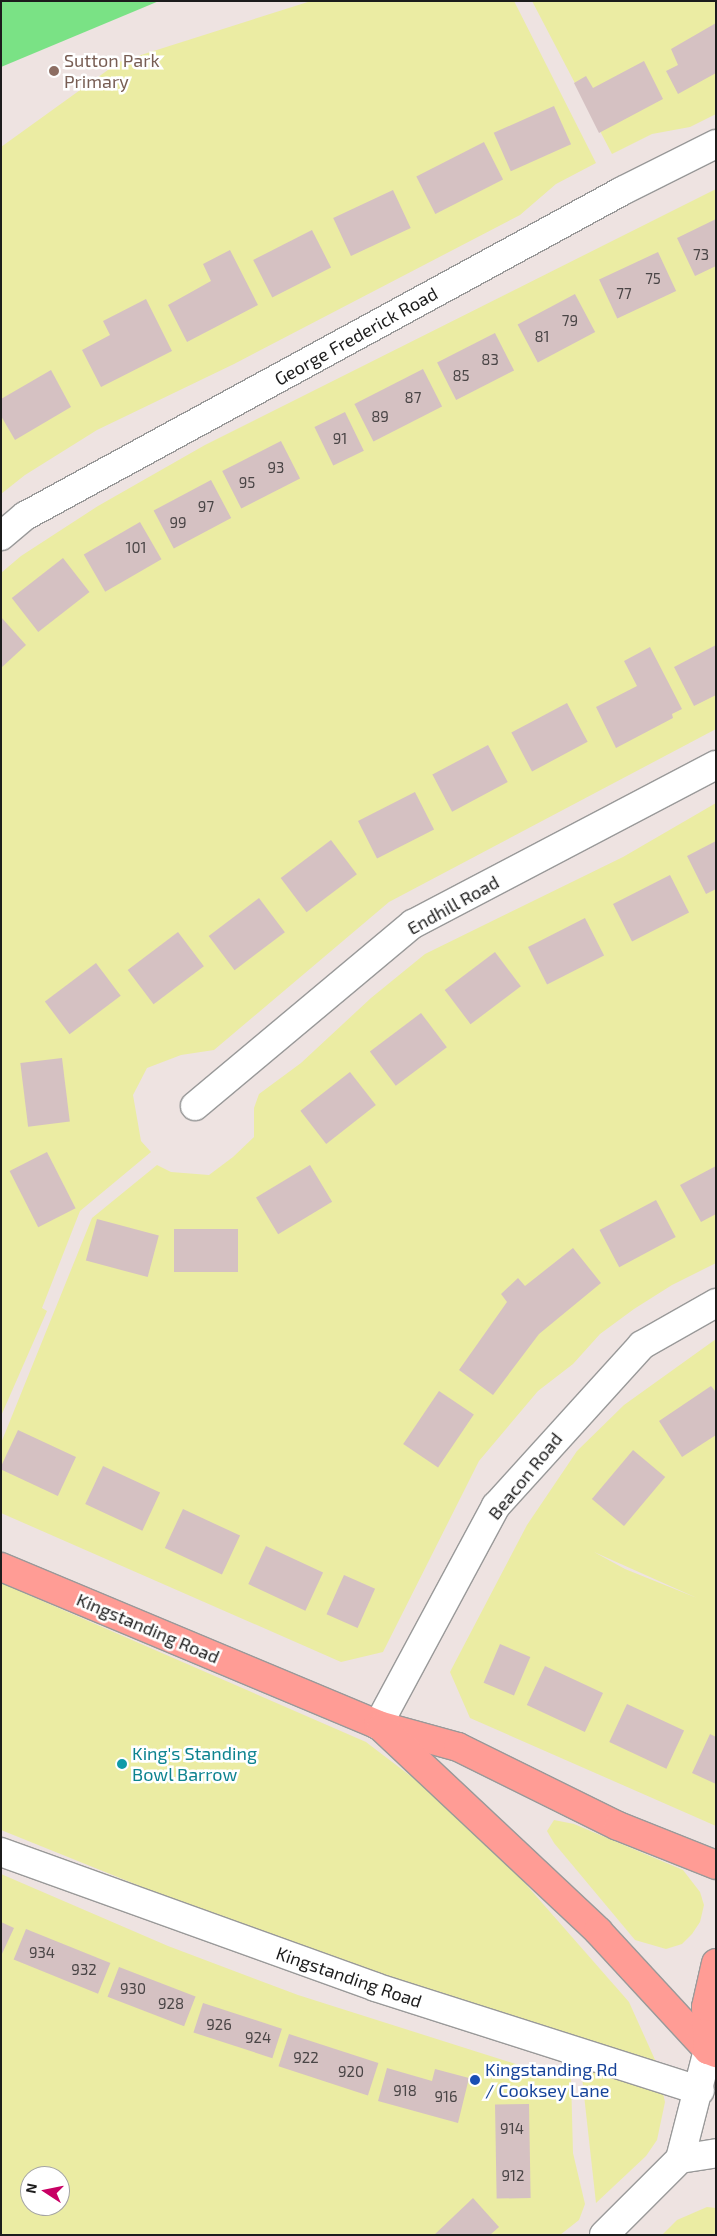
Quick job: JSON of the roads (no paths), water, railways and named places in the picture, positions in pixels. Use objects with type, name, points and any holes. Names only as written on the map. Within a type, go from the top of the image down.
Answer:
[{"type":"main road","name":"Kingstanding Road","points":[[1,1567],[378,1725],[458,1747],[618,1826],[716,1865]]},
{"type":"main road","name":"Kingstanding Road","points":[[378,1725],[598,1931],[712,2052]]},
{"type":"main road","points":[[712,2052],[706,2007],[716,1963]]},
{"type":"street","name":"George Frederick Road","points":[[1,536],[25,516],[613,196],[716,144]]},
{"type":"street","name":"Endhill Road","points":[[195,1106],[413,924],[716,765]]},
{"type":"street","name":"Beacon Road","points":[[378,1725],[496,1506],[642,1345],[716,1303]]},
{"type":"street","name":"Kingstanding Road","points":[[1,1852],[375,1987],[700,2091]]},
{"type":"street","points":[[604,2235],[680,2159],[712,2052]]},
{"type":"street","points":[[680,2159],[716,2153]]},
{"type":"place","name":"Sutton Park Primary","points":[[54,71]]},
{"type":"place","name":"King's Standing Bowl Barrow","points":[[122,1764]]},
{"type":"place","name":"Kingstanding Rd / Cooksey Lane","points":[[475,2080]]}]
